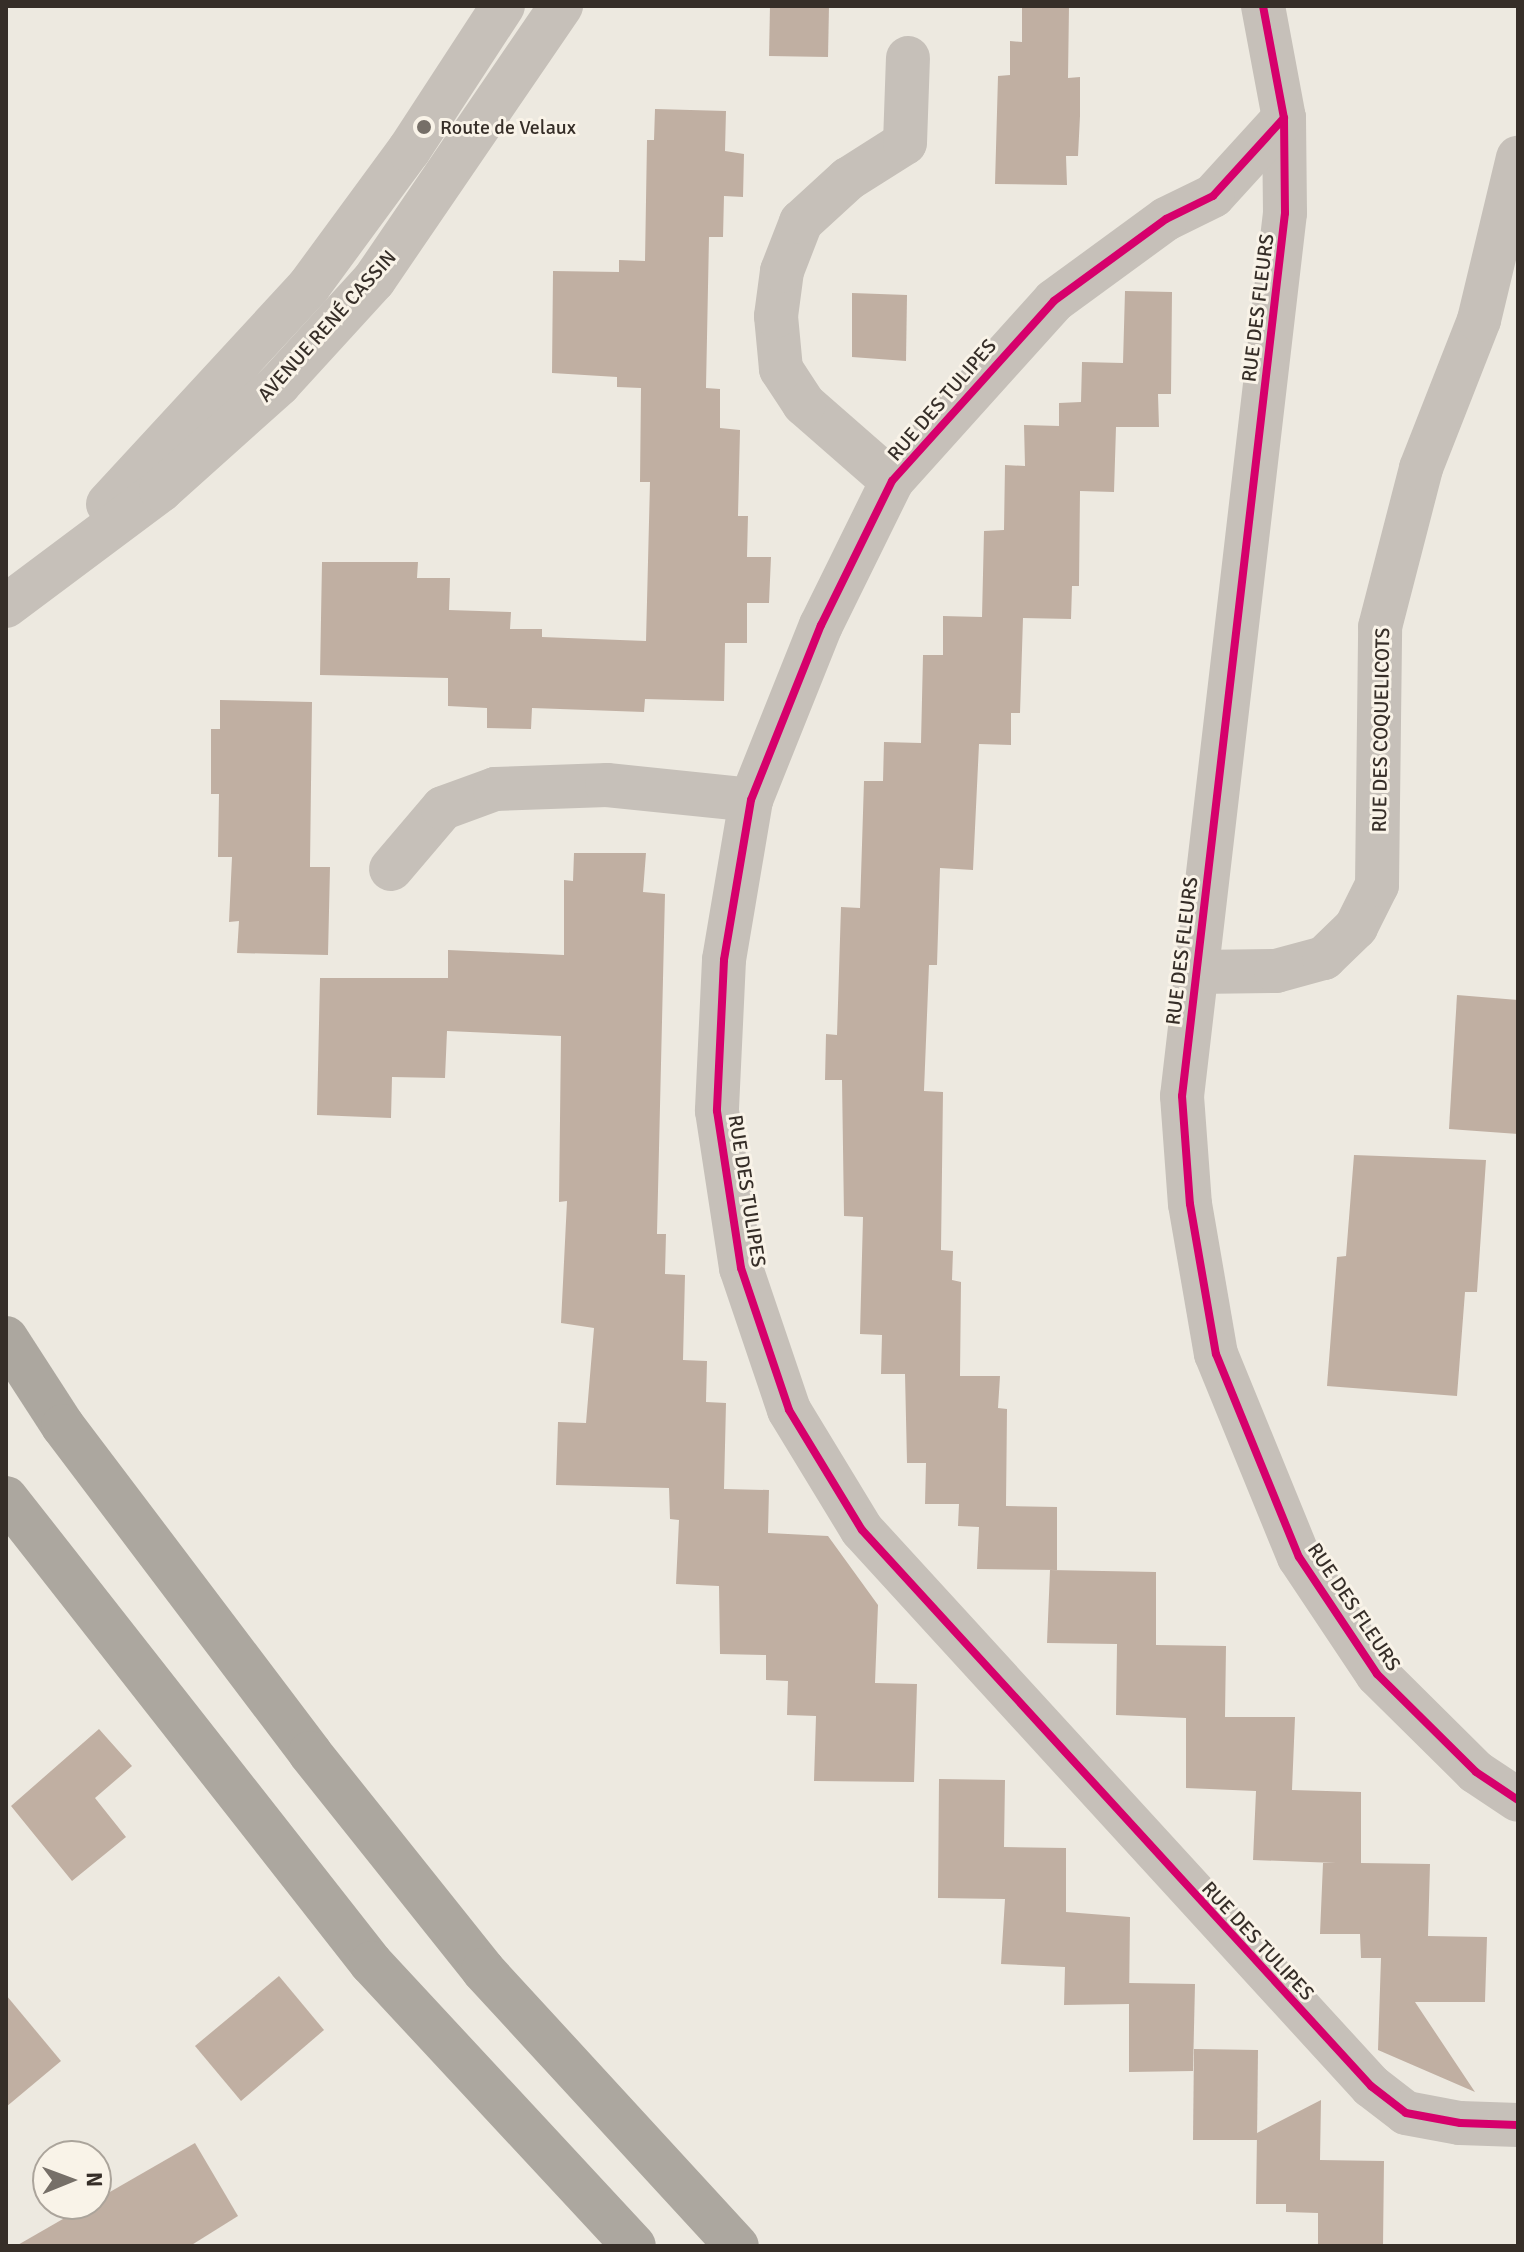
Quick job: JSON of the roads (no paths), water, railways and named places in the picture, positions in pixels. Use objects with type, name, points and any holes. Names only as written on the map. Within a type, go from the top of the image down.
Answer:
[{"type":"highway","points":[[6,1338],[63,1426],[300,1741],[474,1958],[737,2246]]},
{"type":"highway","points":[[6,1498],[371,1963],[634,2246]]},
{"type":"street","name":"AVENUE RENÉ CASSIN","points":[[18,597],[309,286],[409,150],[503,6]]},
{"type":"street","name":"AVENUE RENÉ CASSIN","points":[[18,597],[161,490],[279,384],[374,280],[561,6]]},
{"type":"street","name":"RUE DES FLEURS","points":[[1263,6],[1284,118],[1285,213],[1182,1096],[1190,1204],[1216,1354],[1248,1439],[1299,1557],[1377,1674],[1476,1772],[1518,1800]]},
{"type":"street","points":[[892,481],[804,404],[781,369],[776,316],[782,271],[801,222],[848,179],[905,143],[908,58]]},
{"type":"street","points":[[1284,118],[1213,196],[1285,213]]},
{"type":"street","name":"RUE DES COQUELICOTS","points":[[1196,972],[1276,971],[1324,958],[1356,927],[1377,885],[1380,627],[1421,468],[1498,321],[1518,158]]},
{"type":"street","name":"RUE DES TULIPES","points":[[1213,196],[1166,219],[1054,301],[892,481],[821,625],[751,800],[724,960],[717,1111],[741,1268],[789,1410],[862,1530],[1371,2086],[1406,2113],[1460,2123],[1518,2125]]},
{"type":"street","points":[[391,869],[443,808],[495,789],[607,785],[751,800]]},
{"type":"place","name":"Route de Velaux","points":[[424,127]]}]
